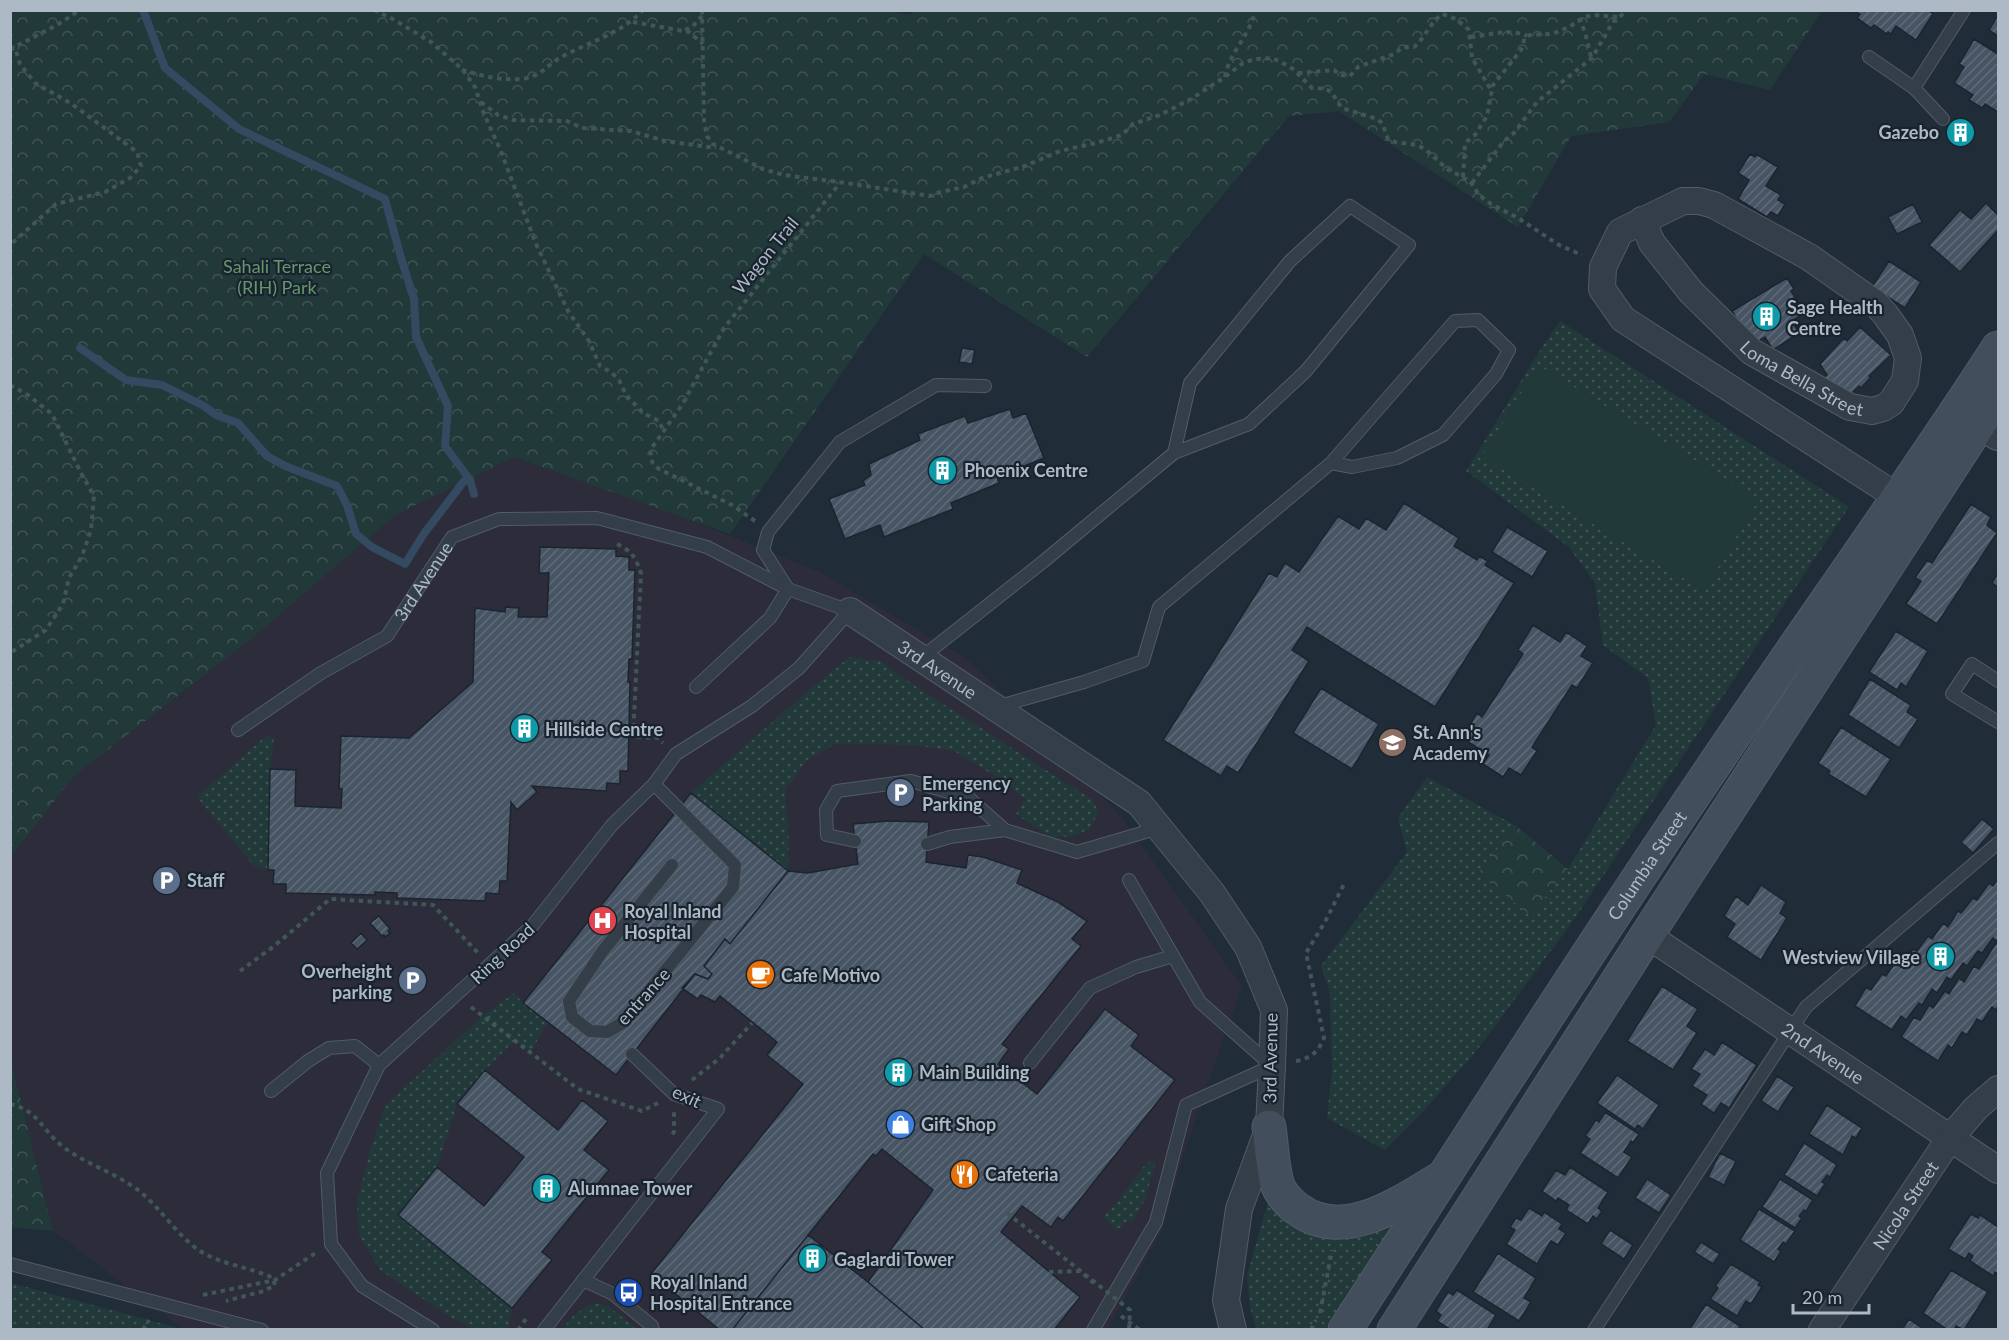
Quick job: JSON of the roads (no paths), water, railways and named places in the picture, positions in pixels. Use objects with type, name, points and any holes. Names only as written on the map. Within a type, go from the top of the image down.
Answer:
[{"type":"main road","points":[[1979,422],[1998,348]]},
{"type":"main road","points":[[1979,422],[1998,395]]},
{"type":"main road","name":"Columbia Street","points":[[1345,1329],[1672,828],[1910,505],[1979,422]]},
{"type":"main road","name":"Columbia Street","points":[[1395,1329],[1647,935],[1910,505]]},
{"type":"main road","points":[[1269,1127],[1278,1188],[1293,1206],[1310,1218],[1332,1221],[1363,1220],[1392,1208],[1444,1176]]},
{"type":"street","name":"Loma Bella Street","points":[[1642,220],[1652,243],[1691,292],[1752,352],[1850,407],[1869,411],[1879,410],[1891,403],[1905,381],[1908,365],[1907,350],[1900,334],[1876,304],[1809,257],[1714,205],[1699,201],[1683,201],[1642,220],[1620,232],[1603,267],[1602,289],[1623,319],[1910,505]]},
{"type":"street","name":"3rd Avenue","points":[[850,611],[1139,803],[1212,893],[1248,947],[1274,1010],[1272,1066],[1269,1127],[1239,1209],[1226,1300],[1233,1329]]},
{"type":"street","name":"2nd Avenue","points":[[1647,935],[1998,1170]]},
{"type":"street","name":"Nicola Street","points":[[1822,1329],[1950,1138],[1976,1108],[1998,1089]]},
{"type":"lane","points":[[1914,88],[1964,10]]},
{"type":"lane","points":[[1869,57],[1914,88],[1943,119]]},
{"type":"lane","points":[[921,658],[1044,561],[1174,453],[1249,424],[1306,371],[1409,245],[1350,206],[1290,261],[1190,383],[1174,453]]},
{"type":"lane","points":[[995,708],[1084,682],[1143,661],[1159,607],[1331,463],[1455,321],[1478,320],[1509,350],[1496,374],[1443,435],[1397,458],[1352,467],[1331,463]]},
{"type":"lane","points":[[696,687],[770,618],[788,589],[763,550],[768,532],[840,442],[936,385],[985,387]]},
{"type":"lane","name":"3rd Avenue","points":[[237,730],[321,673],[387,636],[452,537],[499,519],[597,518],[707,547],[788,589],[850,611]]},
{"type":"lane","name":"Ring Road","points":[[433,1329],[362,1286],[331,1244],[327,1173],[380,1065],[532,926],[612,825],[654,784],[676,754],[752,706],[799,668],[850,611]]},
{"type":"lane","points":[[1998,681],[1972,664],[1952,694],[1998,722]]},
{"type":"lane","points":[[855,841],[827,835],[826,810],[837,791],[911,781],[969,798],[1005,830]]},
{"type":"lane","name":"entrance","points":[[654,784],[735,865],[733,887],[624,1022],[607,1032],[590,1031],[572,1017],[569,1001],[602,952],[672,865]]},
{"type":"lane","points":[[927,844],[950,837],[1005,830],[1077,852],[1159,828]]},
{"type":"lane","points":[[1594,1329],[1806,1007],[1998,843]]},
{"type":"lane","points":[[1093,1329],[1156,1222],[1186,1105],[1272,1066],[1200,1002],[1129,880]]},
{"type":"lane","points":[[1030,1064],[1090,988],[1136,967],[1173,956]]},
{"type":"lane","points":[[271,1091],[308,1061],[329,1048],[355,1046],[380,1065]]},
{"type":"lane","name":"exit","points":[[583,1280],[718,1109],[674,1094],[632,1054]]},
{"type":"lane","points":[[10,1264],[262,1329]]},
{"type":"lane","points":[[544,1329],[583,1280],[613,1294],[653,1329]]},
{"type":"waterway","points":[[143,10],[165,68],[239,129],[385,199],[414,299],[416,337],[448,406],[445,446],[470,480],[474,494]]},
{"type":"waterway","points":[[80,348],[126,380],[162,385],[204,406],[216,415],[238,423],[267,456],[285,466],[337,486],[347,505],[356,534],[372,547],[405,564],[423,535],[464,481],[470,480]]},
{"type":"place","name":"Gazebo","points":[[1960,132]]},
{"type":"place","name":"Sage Health Centre","points":[[1766,317]]},
{"type":"place","name":"Phoenix Centre","points":[[943,470]]},
{"type":"place","name":"Hillside Centre","points":[[524,729]]},
{"type":"place","name":"St. Ann's Academy","points":[[1392,742]]},
{"type":"place","name":"Emergency Parking","points":[[901,793]]},
{"type":"place","name":"Staff","points":[[166,880]]},
{"type":"place","name":"Royal Inland Hospital","points":[[603,921]]},
{"type":"place","name":"Westview Village","points":[[1941,957]]},
{"type":"place","name":"Cafe Motivo","points":[[760,975]]},
{"type":"place","name":"Overheight parking","points":[[413,981]]},
{"type":"place","name":"Main Building","points":[[898,1072]]},
{"type":"place","name":"Gift Shop","points":[[900,1124]]},
{"type":"place","name":"Cafeteria","points":[[964,1174]]},
{"type":"place","name":"Alumnae Tower","points":[[547,1188]]},
{"type":"place","name":"Gaglardi Tower","points":[[813,1259]]},
{"type":"place","name":"Royal Inland Hospital Entrance","points":[[629,1292]]},
{"type":"park label","name":"Sahali Terrace (RIH) Park","points":[[277,276]]}]
